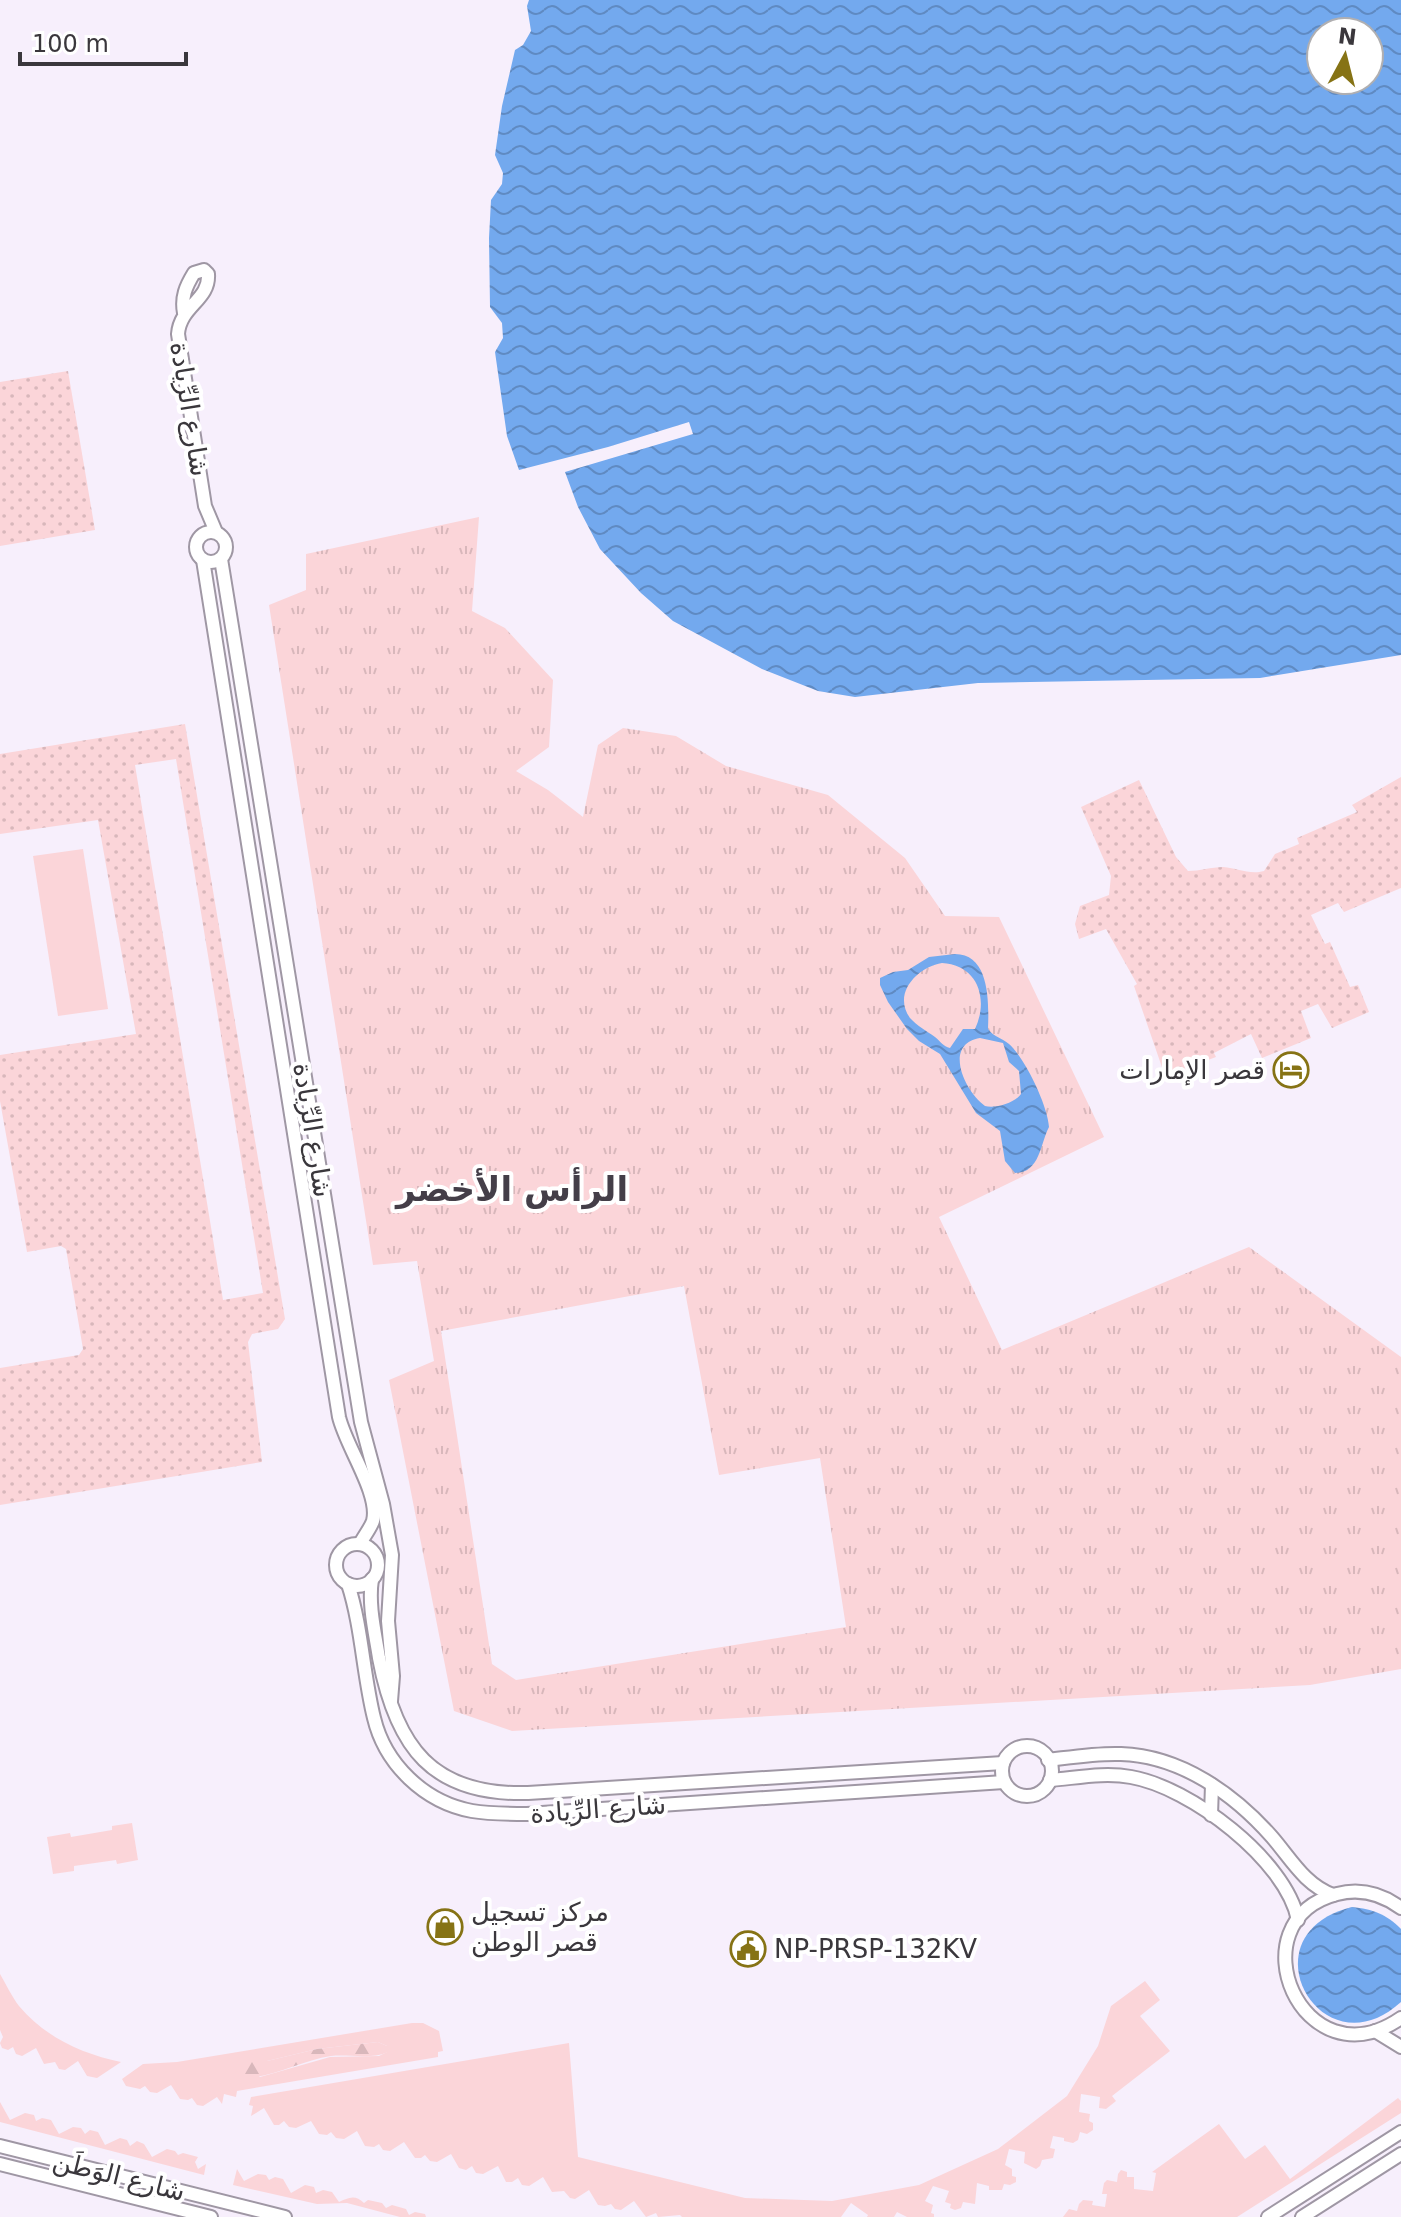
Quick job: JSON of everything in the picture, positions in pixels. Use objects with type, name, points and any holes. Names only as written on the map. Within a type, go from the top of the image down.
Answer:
[{"type":"street","name":"شارع الرِّيادة","points":[[184,313],[178,324],[180,360],[205,506],[216,532]]},
{"type":"street","name":"شارع الرِّيادة","points":[[202,535],[205,506]]},
{"type":"street","points":[[216,532],[226,543],[226,552],[221,559],[212,563],[203,560],[195,548],[202,535],[216,532]]},
{"type":"street","name":"شارع الرِّيادة","points":[[221,559],[358,1407],[383,1504],[392,1555],[388,1621],[393,1676],[391,1701]]},
{"type":"street","name":"شارع الرِّيادة","points":[[203,560],[339,1417],[374,1504],[372,1524],[360,1544]]},
{"type":"street","points":[[360,1544],[372,1550],[378,1561],[372,1579],[363,1585],[348,1584],[336,1571],[337,1558],[345,1547],[360,1544]]},
{"type":"street","name":"شارع الرِّيادة","points":[[372,1579],[372,1613],[382,1669],[391,1701],[408,1741],[425,1762],[447,1778],[487,1792],[528,1793],[1003,1763]]},
{"type":"street","name":"شارع الرِّيادة","points":[[348,1584],[356,1612],[374,1720],[383,1744],[397,1766],[416,1784],[436,1798],[459,1808],[484,1813],[527,1814],[1004,1782]]},
{"type":"street","points":[[1021,1747],[1040,1750],[1048,1760],[1050,1780],[1040,1792],[1027,1796],[1015,1793],[1004,1782],[1003,1763],[1010,1753],[1021,1747]]},
{"type":"street","points":[[1048,1760],[1110,1754],[1148,1757],[1171,1763],[1212,1785],[1257,1821],[1293,1859],[1308,1881],[1333,1895]]},
{"type":"street","points":[[1050,1780],[1104,1775],[1131,1777],[1165,1788],[1211,1815],[1276,1871],[1291,1895],[1298,1920]]},
{"type":"street","points":[[1211,1815],[1212,1785]]},
{"type":"street","points":[[1401,1893],[1347,1892],[1314,1905],[1298,1920],[1285,1956],[1287,1982],[1299,2005],[1308,2016],[1333,2030],[1361,2034],[1375,2031],[1401,2018]]},
{"type":"street","points":[[1376,1894],[1401,1908]]},
{"type":"street","points":[[1375,2031],[1401,2047]]},
{"type":"street","points":[[1268,2217],[1401,2132]]},
{"type":"street","name":"شارع الوَطَن","points":[[0,2146],[285,2217]]},
{"type":"street","points":[[1302,2217],[1401,2154]]},
{"type":"street","name":"شارع الوَطَن","points":[[0,2164],[211,2217]]},
{"type":"green space","points":[[68,371],[95,530],[0,546],[0,382]]},
{"type":"green space","points":[[479,517],[472,611],[505,628],[553,680],[549,747],[516,771],[548,790],[583,817],[598,745],[623,728],[676,736],[726,766],[828,795],[905,858],[945,916],[999,917],[1104,1137],[939,1217],[1002,1350],[1249,1247],[1401,1357],[1401,1669],[1310,1685],[512,1731],[454,1711],[389,1380],[434,1361],[417,1261],[373,1265],[269,605],[306,590],[306,554]],"holes":[[[684,1286],[719,1475],[820,1458],[846,1627],[516,1680],[492,1664],[441,1331]]]},
{"type":"green space","points":[[185,724],[285,1319],[278,1329],[252,1334],[248,1342],[262,1462],[0,1505],[0,1368],[79,1355],[83,1349],[66,1249],[61,1246],[27,1252],[0,1101],[0,1055],[136,1034],[98,820],[0,834],[0,754]],"holes":[[[176,759],[263,1293],[223,1300],[135,765]]]},
{"type":"green space","points":[[1401,777],[1401,888],[1344,912],[1338,903],[1311,915],[1325,944],[1330,942],[1350,987],[1358,985],[1369,1012],[1332,1028],[1318,1004],[1301,1011],[1311,1038],[1262,1058],[1251,1034],[1214,1053],[1216,1057],[1165,1076],[1134,986],[1137,984],[1106,929],[1079,939],[1075,924],[1080,906],[1109,895],[1111,876],[1081,807],[1139,780],[1176,857],[1188,871],[1223,867],[1259,872],[1264,871],[1275,854],[1299,844],[1297,838],[1357,812],[1352,805]]},
{"type":"green space","points":[[83,849],[108,1009],[58,1016],[33,856]]},
{"type":"green space","points":[[132,1823],[138,1860],[74,1866],[74,1871],[53,1874],[47,1837],[70,1833],[71,1837]]},
{"type":"green space","points":[[0,1974],[19,2006],[40,2027],[78,2049],[121,2062],[97,2078],[87,2076],[78,2061],[65,2070],[59,2069],[55,2062],[44,2064],[36,2048],[22,2056],[16,2054],[13,2047],[8,2050],[2,2048]]},
{"type":"green space","points":[[1145,1981],[1160,2000],[1140,2016],[1170,2051],[1112,2096],[1116,2101],[1106,2109],[1099,2108],[1100,2097],[1081,2094],[1079,2112],[1090,2114],[1093,2130],[1087,2134],[1080,2132],[1078,2140],[1073,2143],[1053,2136],[1050,2148],[1055,2149],[1053,2158],[1042,2160],[1036,2169],[1024,2163],[1025,2152],[1009,2149],[1005,2165],[1012,2169],[1016,2182],[1004,2184],[1002,2190],[989,2190],[989,2186],[977,2183],[975,2204],[963,2202],[961,2208],[955,2210],[945,2202],[949,2191],[933,2186],[925,2201],[933,2205],[931,2213],[934,2217],[907,2217],[897,2212],[894,2217],[867,2217],[851,2203],[841,2217],[658,2217],[656,2213],[646,2217],[634,2201],[621,2210],[611,2204],[598,2205],[589,2190],[575,2199],[564,2191],[552,2192],[543,2177],[529,2186],[522,2185],[518,2178],[506,2182],[498,2166],[483,2174],[476,2173],[472,2166],[466,2170],[459,2168],[451,2154],[437,2162],[430,2161],[425,2155],[415,2158],[404,2142],[390,2151],[383,2150],[379,2144],[365,2146],[357,2131],[344,2139],[336,2138],[331,2132],[319,2134],[311,2121],[296,2128],[289,2127],[284,2121],[274,2125],[264,2108],[251,2116],[253,2106],[249,2105],[251,2097],[569,2043],[578,2157],[745,2198],[832,2201],[919,2185],[998,2149],[1067,2096],[1098,2046],[1111,2006]]},
{"type":"green space","points":[[412,2023],[423,2023],[439,2031],[443,2051],[438,2052],[438,2057],[237,2091],[236,2097],[224,2094],[222,2104],[217,2097],[203,2106],[197,2105],[192,2098],[180,2099],[171,2085],[157,2093],[150,2092],[145,2086],[140,2089],[126,2086],[122,2079],[143,2064],[177,2062]],"holes":[[[378,2042],[387,2046],[387,2052],[379,2056],[330,2057],[260,2077],[242,2061],[267,2061],[317,2049]]]},
{"type":"green space","points":[[378,2042],[387,2046],[388,2052],[367,2056],[331,2056],[253,2077],[226,2076],[225,2070],[231,2064],[242,2061],[267,2061],[317,2049]]},
{"type":"green space","points":[[1398,2098],[1401,2113],[1237,2217],[1063,2217],[1069,2209],[1077,2211],[1083,2200],[1105,2207],[1107,2194],[1102,2194],[1104,2183],[1107,2180],[1117,2182],[1121,2170],[1127,2172],[1127,2177],[1134,2177],[1134,2189],[1153,2191],[1156,2173],[1152,2172],[1219,2124],[1245,2159],[1265,2145],[1290,2179]]},
{"type":"green space","points":[[0,2102],[10,2120],[25,2113],[34,2115],[36,2121],[42,2118],[51,2120],[59,2134],[73,2127],[81,2128],[85,2134],[90,2130],[98,2132],[105,2145],[120,2138],[127,2140],[130,2146],[137,2141],[144,2144],[152,2157],[167,2149],[178,2155],[183,2153],[198,2157],[195,2162],[198,2169],[206,2164],[204,2175],[0,2122]]},
{"type":"green space","points":[[237,2169],[244,2181],[258,2174],[266,2175],[269,2180],[275,2177],[283,2179],[291,2193],[305,2185],[314,2187],[316,2193],[323,2190],[332,2192],[339,2202],[358,2198],[364,2203],[368,2200],[382,2203],[386,2208],[392,2205],[406,2209],[409,2215],[415,2212],[426,2217],[400,2217],[347,2203],[317,2204],[233,2185]]},
{"type":"water","points":[[529,0],[1401,0],[1401,655],[1260,678],[978,683],[855,697],[818,691],[762,669],[673,621],[641,593],[600,549],[578,507],[565,472],[693,434],[689,422],[519,470],[507,436],[495,352],[503,338],[502,323],[490,307],[491,200],[502,184],[503,173],[495,155],[515,50],[523,45],[531,31]]},
{"type":"water","points":[[955,954],[967,956],[975,962],[985,982],[988,1029],[1015,1051],[1040,1095],[1049,1127],[1034,1163],[1023,1172],[1015,1173],[1005,1161],[1000,1131],[976,1113],[940,1054],[907,1029],[880,985],[880,978],[908,970],[929,957]],"holes":[[[942,963],[964,970],[972,977],[980,995],[981,1006],[975,1029],[963,1029],[950,1048],[910,1018],[904,999],[910,983],[917,976]],[[980,1038],[1003,1043],[1009,1062],[1019,1071],[1021,1094],[1010,1103],[985,1106],[964,1079],[960,1058],[962,1049]]]},
{"type":"water","points":[[1352,1907],[1379,1913],[1401,1929],[1401,2002],[1371,2020],[1344,2022],[1321,2011],[1305,1992],[1298,1968],[1302,1944],[1319,1922]]},
{"type":"place","name":"قصر الإمارات","points":[[1291,1070]]},
{"type":"place","name":"مركز تسجيل قصر الوطن","points":[[445,1927]]},
{"type":"place","name":"NP-PRSP-132KV","points":[[748,1949]]},
{"type":"district","name":"الرأس الأخضر","points":[[512,1189]]}]
